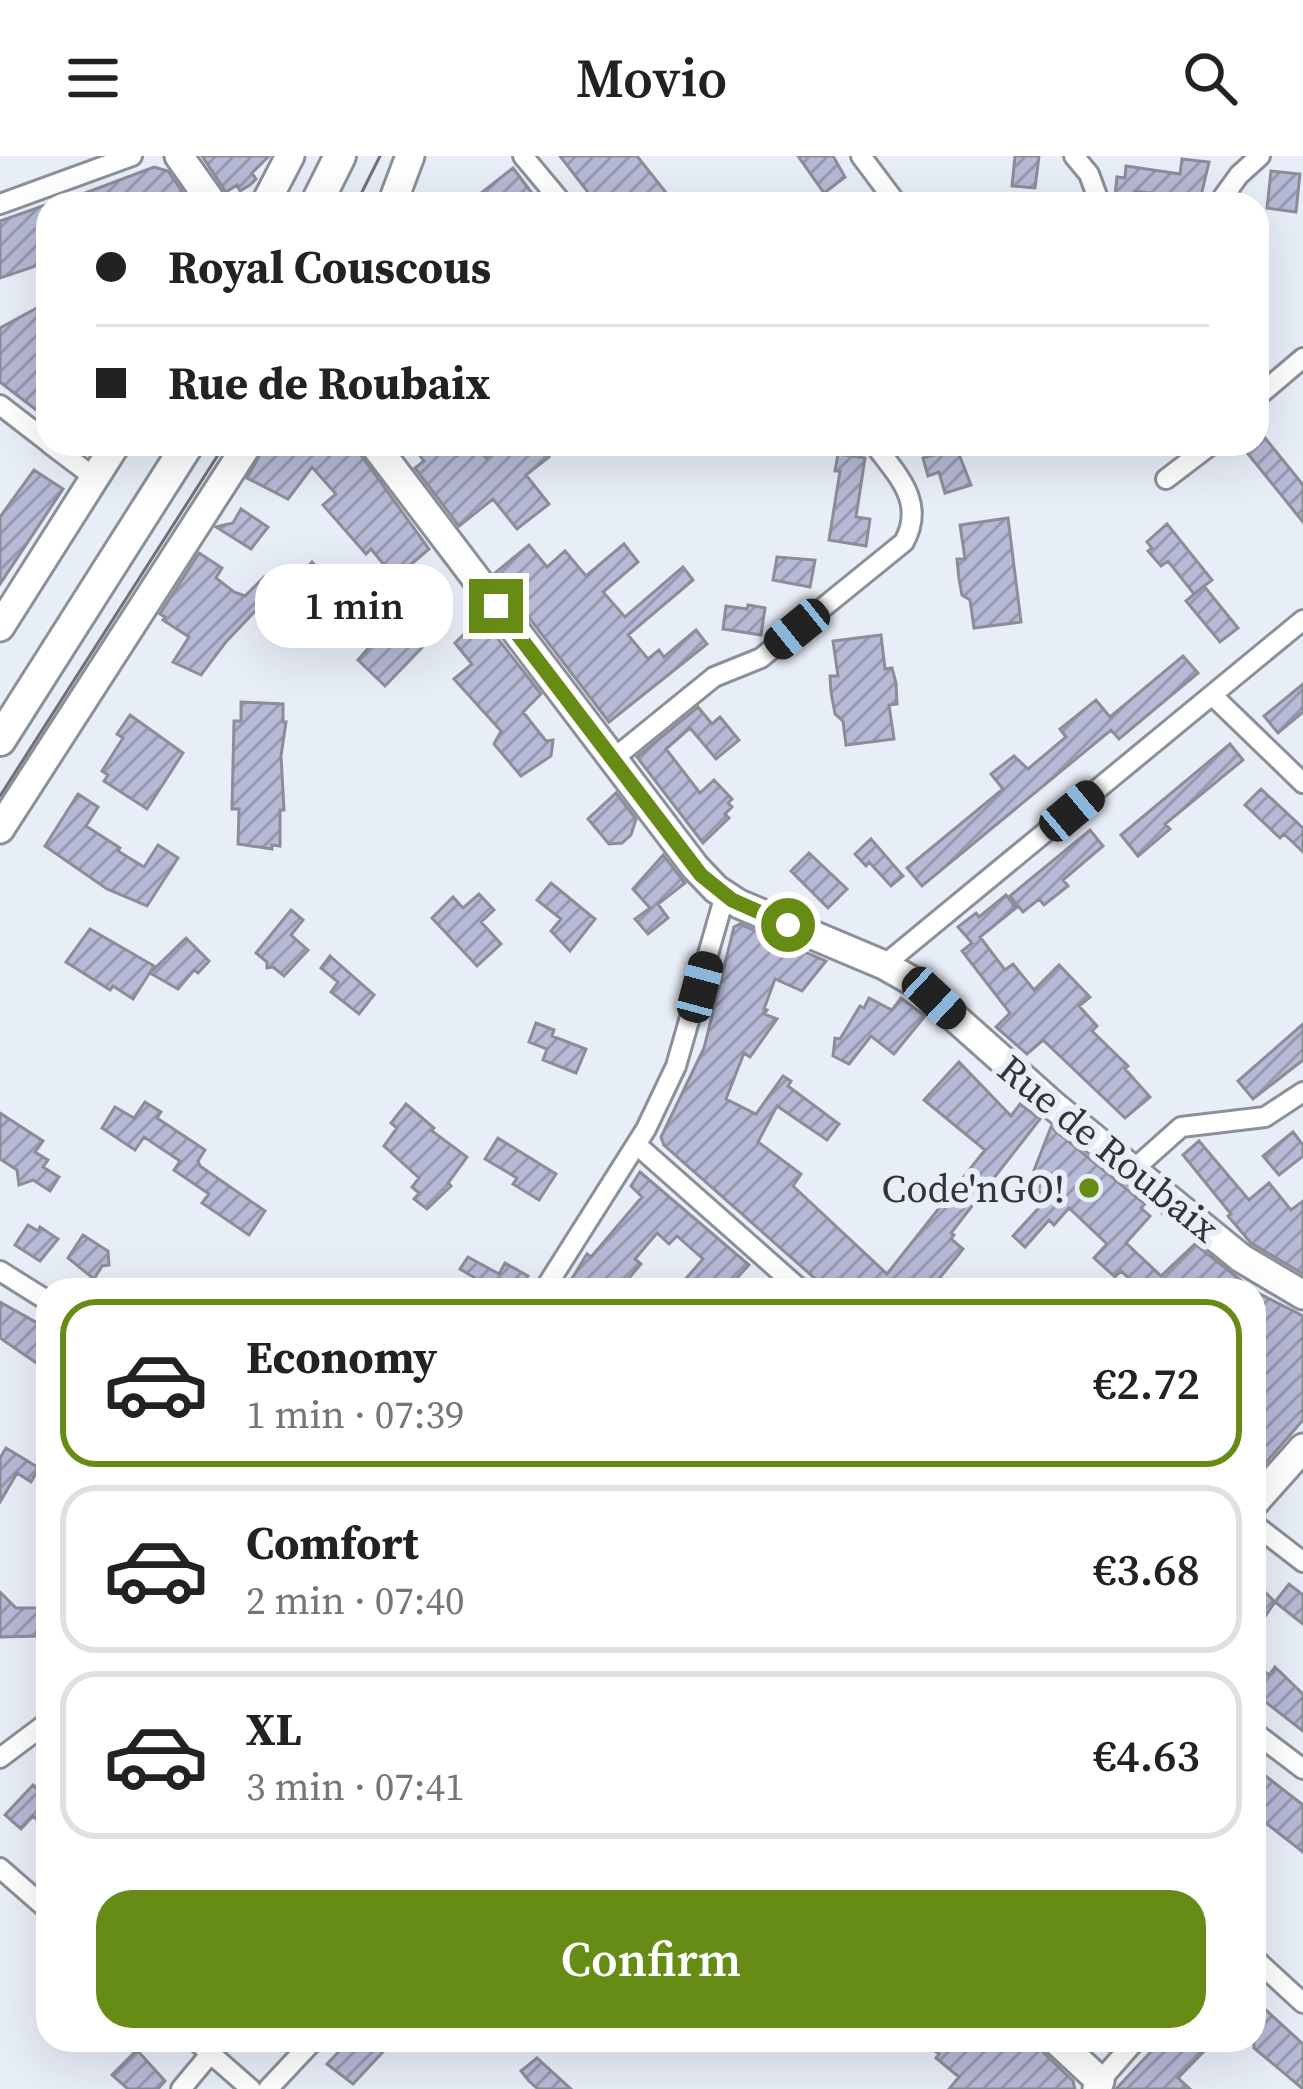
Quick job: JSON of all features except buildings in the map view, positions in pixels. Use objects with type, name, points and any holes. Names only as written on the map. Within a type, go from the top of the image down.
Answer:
[{"type":"main road","points":[[179,156],[204,192]]},
{"type":"main road","points":[[271,192],[290,156]]},
{"type":"main road","points":[[322,192],[340,156]]},
{"type":"main road","points":[[344,192],[361,156]]},
{"type":"main road","points":[[396,192],[410,156]]},
{"type":"main road","points":[[0,627],[109,456]]},
{"type":"main road","points":[[0,707],[159,456]]},
{"type":"main road","points":[[0,740],[180,456]]},
{"type":"main road","points":[[0,829],[240,456]]},
{"type":"main road","name":"Rue de Roubaix","points":[[383,456],[701,875],[725,896],[884,965],[924,989],[1023,1081],[1261,1273],[1303,1295]]},
{"type":"main road","points":[[1266,1490],[1303,1448]]},
{"type":"main road","points":[[1067,2052],[1098,2085]]},
{"type":"street","points":[[0,204],[132,156]]},
{"type":"street","points":[[524,156],[553,192]]},
{"type":"street","points":[[861,156],[888,192]]},
{"type":"street","points":[[1074,156],[1089,174],[1096,192]]},
{"type":"street","points":[[1227,192],[1260,156]]},
{"type":"street","points":[[1269,387],[1303,358]]},
{"type":"street","points":[[0,405],[36,433]]},
{"type":"street","points":[[66,456],[95,478]]},
{"type":"street","points":[[613,759],[713,677],[761,658],[904,542],[912,502],[883,456]]},
{"type":"street","points":[[1166,479],[1196,456]]},
{"type":"street","points":[[884,965],[1303,620]]},
{"type":"street","points":[[1212,695],[1303,783]]},
{"type":"street","points":[[552,1278],[637,1144],[683,1051],[725,896]]},
{"type":"street","points":[[1135,1168],[1181,1127],[1258,1119],[1303,1092]]},
{"type":"street","points":[[637,1144],[788,1278]]},
{"type":"street","points":[[0,1271],[36,1294]]},
{"type":"street","points":[[1266,1533],[1303,1562]]},
{"type":"street","points":[[0,1759],[36,1731]]},
{"type":"street","points":[[1266,1741],[1303,1769]]},
{"type":"street","points":[[0,1868],[36,1900]]},
{"type":"street","points":[[1266,1969],[1303,2003]]},
{"type":"street","points":[[181,2089],[200,2052]]},
{"type":"street","points":[[209,2052],[251,2089]]},
{"type":"street","points":[[268,2089],[303,2052]]},
{"type":"street","points":[[1098,2085],[1126,2052]]},
{"type":"tram line","points":[[362,192],[380,156]]},
{"type":"tram line","points":[[0,796],[217,456]]},
{"type":"place","name":"Code'nGO!","points":[[1089,1188]]},
{"type":"route","points":[[496,606],[701,875],[732,900],[788,925]]}]
